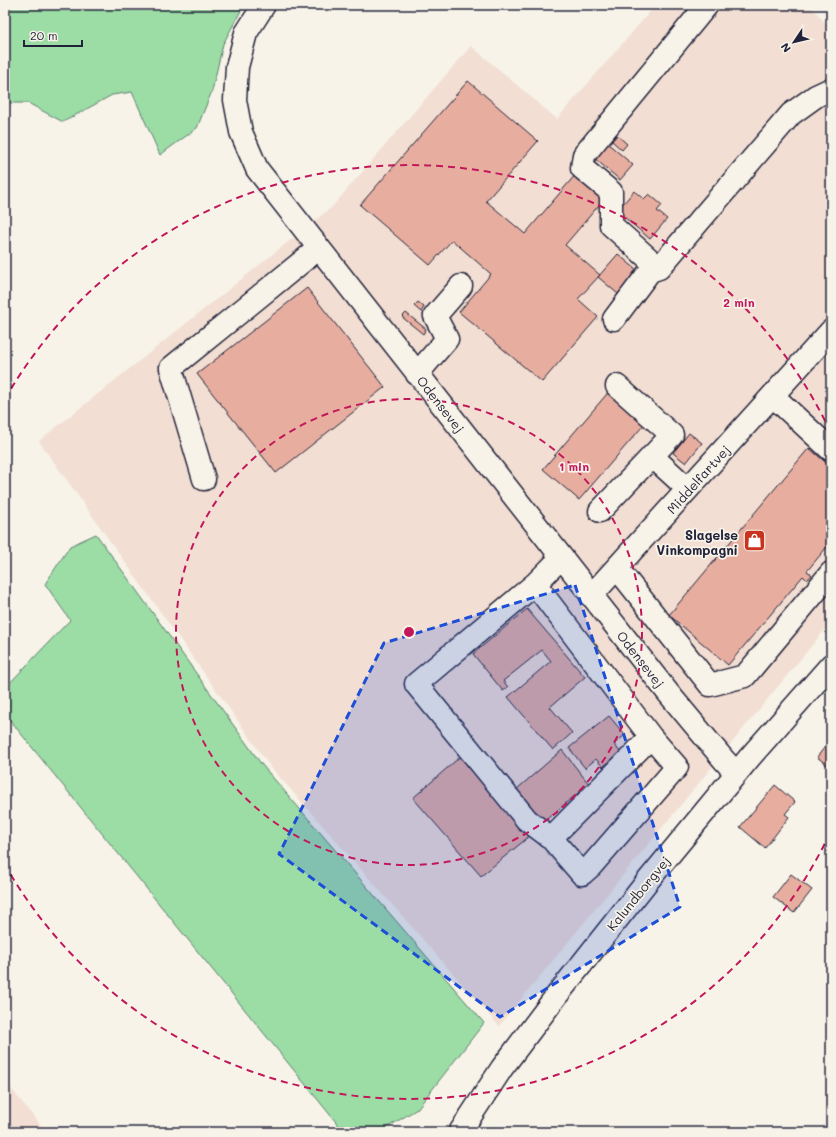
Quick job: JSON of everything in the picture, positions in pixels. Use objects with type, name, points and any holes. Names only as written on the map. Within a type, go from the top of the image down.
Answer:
[{"type":"street","name":"Odensevej","points":[[264,5],[246,33],[237,66],[235,100],[241,132],[257,169],[591,596],[669,694],[736,773]]},
{"type":"street","points":[[659,268],[611,225],[611,192],[582,168],[584,155],[707,5]]},
{"type":"street","points":[[614,319],[650,271],[659,268],[791,114],[816,96],[831,89]]},
{"type":"street","points":[[204,479],[171,368],[319,248]]},
{"type":"street","points":[[417,374],[447,339],[434,316],[461,286]]},
{"type":"street","name":"Middelfartvej","points":[[591,596],[831,332]]},
{"type":"street","points":[[600,511],[672,435],[617,386]]},
{"type":"street","points":[[773,396],[831,450]]},
{"type":"street","points":[[652,456],[688,489]]},
{"type":"street","points":[[535,584],[651,737],[677,767],[591,866],[582,874],[551,838],[527,820],[416,684],[535,584],[561,558]]},
{"type":"street","points":[[617,568],[710,685],[745,676],[831,573]]},
{"type":"street","name":"Kalundborgvej","points":[[460,1132],[502,1068],[646,882],[736,773],[831,665]]},
{"type":"street","points":[[551,838],[651,737]]},
{"type":"highlighted area","points":[[575,585],[680,907],[500,1017],[279,854],[384,643]]},
{"type":"shaded area","points":[[656,5],[810,5],[831,30],[831,622],[499,1026],[270,766],[39,441],[332,207],[471,46],[557,119]]},
{"type":"shaded area","points":[[5,1081],[46,1132],[5,1132]]},
{"type":"green space","points":[[5,5],[244,5],[223,44],[212,91],[197,128],[160,155],[132,92],[112,95],[63,122],[28,103],[5,103]]},
{"type":"green space","points":[[96,534],[262,765],[484,1023],[417,1109],[380,1132],[344,1132],[5,714],[5,688],[70,620],[45,584],[70,546]]},
{"type":"building","points":[[468,81],[538,141],[486,201],[525,234],[576,174],[605,198],[565,245],[600,275],[578,299],[598,317],[542,382],[459,312],[491,274],[452,240],[430,265],[360,205]]},
{"type":"building","points":[[617,135],[627,144],[622,150],[612,141]]},
{"type":"building","points":[[606,142],[633,165],[620,180],[593,157]]},
{"type":"building","points":[[634,191],[644,199],[649,194],[662,205],[657,211],[667,219],[650,239],[617,211]]},
{"type":"building","points":[[618,254],[638,271],[618,294],[598,277]]},
{"type":"building","points":[[307,288],[385,387],[276,473],[197,374]]},
{"type":"building","points":[[418,302],[424,307],[421,312],[414,306]]},
{"type":"building","points":[[406,313],[426,329],[423,334],[402,317]]},
{"type":"building","points":[[612,388],[648,420],[579,500],[543,469]]},
{"type":"building","points":[[689,433],[702,443],[686,463],[673,453]]},
{"type":"building","points":[[809,448],[831,467],[831,542],[807,571],[812,575],[807,580],[803,576],[728,665],[669,615]]},
{"type":"building","points":[[527,609],[585,677],[550,707],[572,733],[553,750],[508,697],[551,661],[542,650],[503,681],[508,687],[503,691],[473,654]]},
{"type":"building","points":[[609,716],[625,735],[614,744],[620,752],[603,767],[596,759],[585,768],[569,748]]},
{"type":"building","points":[[831,739],[831,768],[817,757]]},
{"type":"building","points":[[562,750],[589,784],[542,823],[517,789]]},
{"type":"building","points":[[462,755],[531,835],[481,876],[413,798]]},
{"type":"building","points":[[775,785],[795,802],[785,814],[789,817],[765,848],[740,827]]},
{"type":"building","points":[[791,874],[812,890],[794,913],[773,897]]},
{"type":"place","name":"Slagelse Vinkompagni","points":[[754,541]]}]
